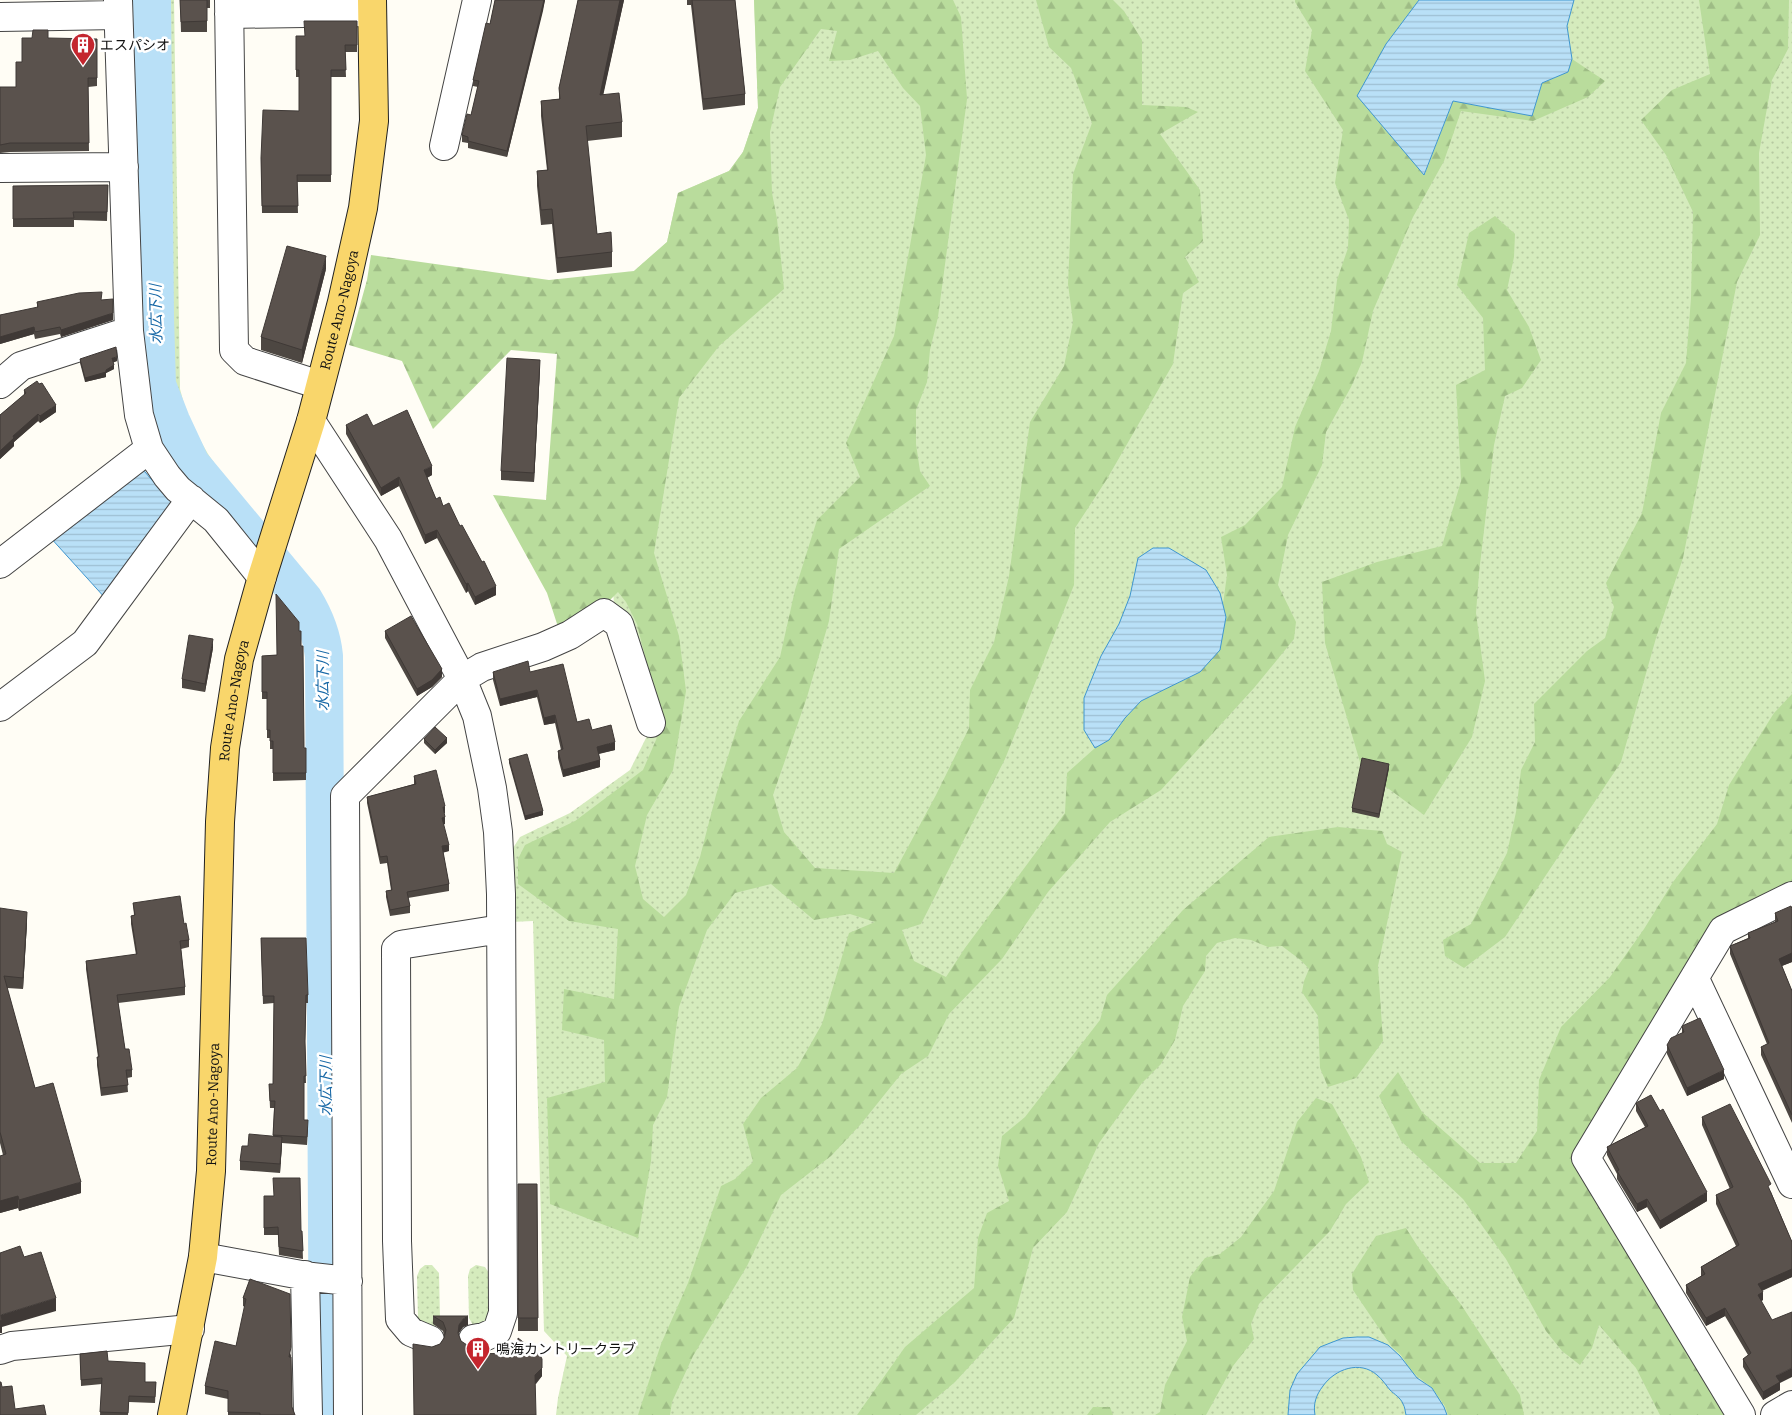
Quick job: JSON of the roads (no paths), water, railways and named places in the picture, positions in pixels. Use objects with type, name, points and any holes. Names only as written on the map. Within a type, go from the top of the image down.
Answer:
[{"type":"main road","name":"Route Ano-Nagoya","points":[[172,1415],[203,1257],[210,1171],[220,822],[225,748],[239,659],[263,574],[274,544],[311,421],[346,284],[363,208],[374,121],[372,6]]},
{"type":"street","points":[[444,146],[477,0]]},
{"type":"street","points":[[320,385],[244,361],[234,350],[229,7],[372,6]]},
{"type":"street","points":[[0,17],[118,7],[129,331],[139,415],[149,449],[167,476],[178,489],[216,520],[263,574]]},
{"type":"street","points":[[0,168],[124,167]]},
{"type":"street","points":[[0,384],[20,366],[129,331]]},
{"type":"street","points":[[311,421],[388,539],[462,679],[477,716],[492,788],[498,832],[503,1313],[497,1331],[484,1337],[472,1339]]},
{"type":"street","points":[[0,564],[149,449]]},
{"type":"street","points":[[0,707],[85,643],[191,500]]},
{"type":"street","points":[[348,1415],[344,1281],[345,796],[462,679],[482,667],[543,647],[570,635],[604,613],[619,624],[651,724]]},
{"type":"street","points":[[1741,1415],[1586,1158],[1723,930],[1792,896]]},
{"type":"street","points":[[430,1340],[410,1332],[400,1319],[394,958],[396,950],[401,945],[500,929]]},
{"type":"street","points":[[1695,979],[1792,1184]]},
{"type":"street","points":[[203,1257],[344,1281]]},
{"type":"street","points":[[308,1415],[309,1276]]},
{"type":"street","points":[[0,1350],[12,1346],[190,1329]]},
{"type":"street","points":[[1775,1415],[1792,1405]]},
{"type":"water","points":[[1419,0],[1574,0],[1567,26],[1572,59],[1568,72],[1542,83],[1532,116],[1453,101],[1424,175],[1357,96],[1386,44]]},
{"type":"water","points":[[140,465],[157,485],[178,502],[106,599],[49,536]]},
{"type":"water","points":[[1153,548],[1169,548],[1206,570],[1220,593],[1226,617],[1220,650],[1200,672],[1141,701],[1125,718],[1109,740],[1095,748],[1084,730],[1084,698],[1101,656],[1119,624],[1130,596],[1138,558]]},
{"type":"water","points":[[1369,1337],[1388,1345],[1400,1356],[1417,1378],[1432,1388],[1447,1415],[1406,1415],[1401,1400],[1379,1377],[1370,1370],[1356,1367],[1341,1371],[1328,1380],[1317,1396],[1314,1407],[1315,1415],[1288,1415],[1290,1390],[1297,1374],[1320,1347],[1343,1338]]},
{"type":"waterway","name":"水広下川","points":[[152,0],[157,385],[191,464],[304,600],[317,627],[322,641],[324,656],[328,1415]]},
{"type":"place","name":"エスパシオ","points":[[83,66]]},
{"type":"place","name":"鳴海カントリークラブ","points":[[478,1370]]}]
